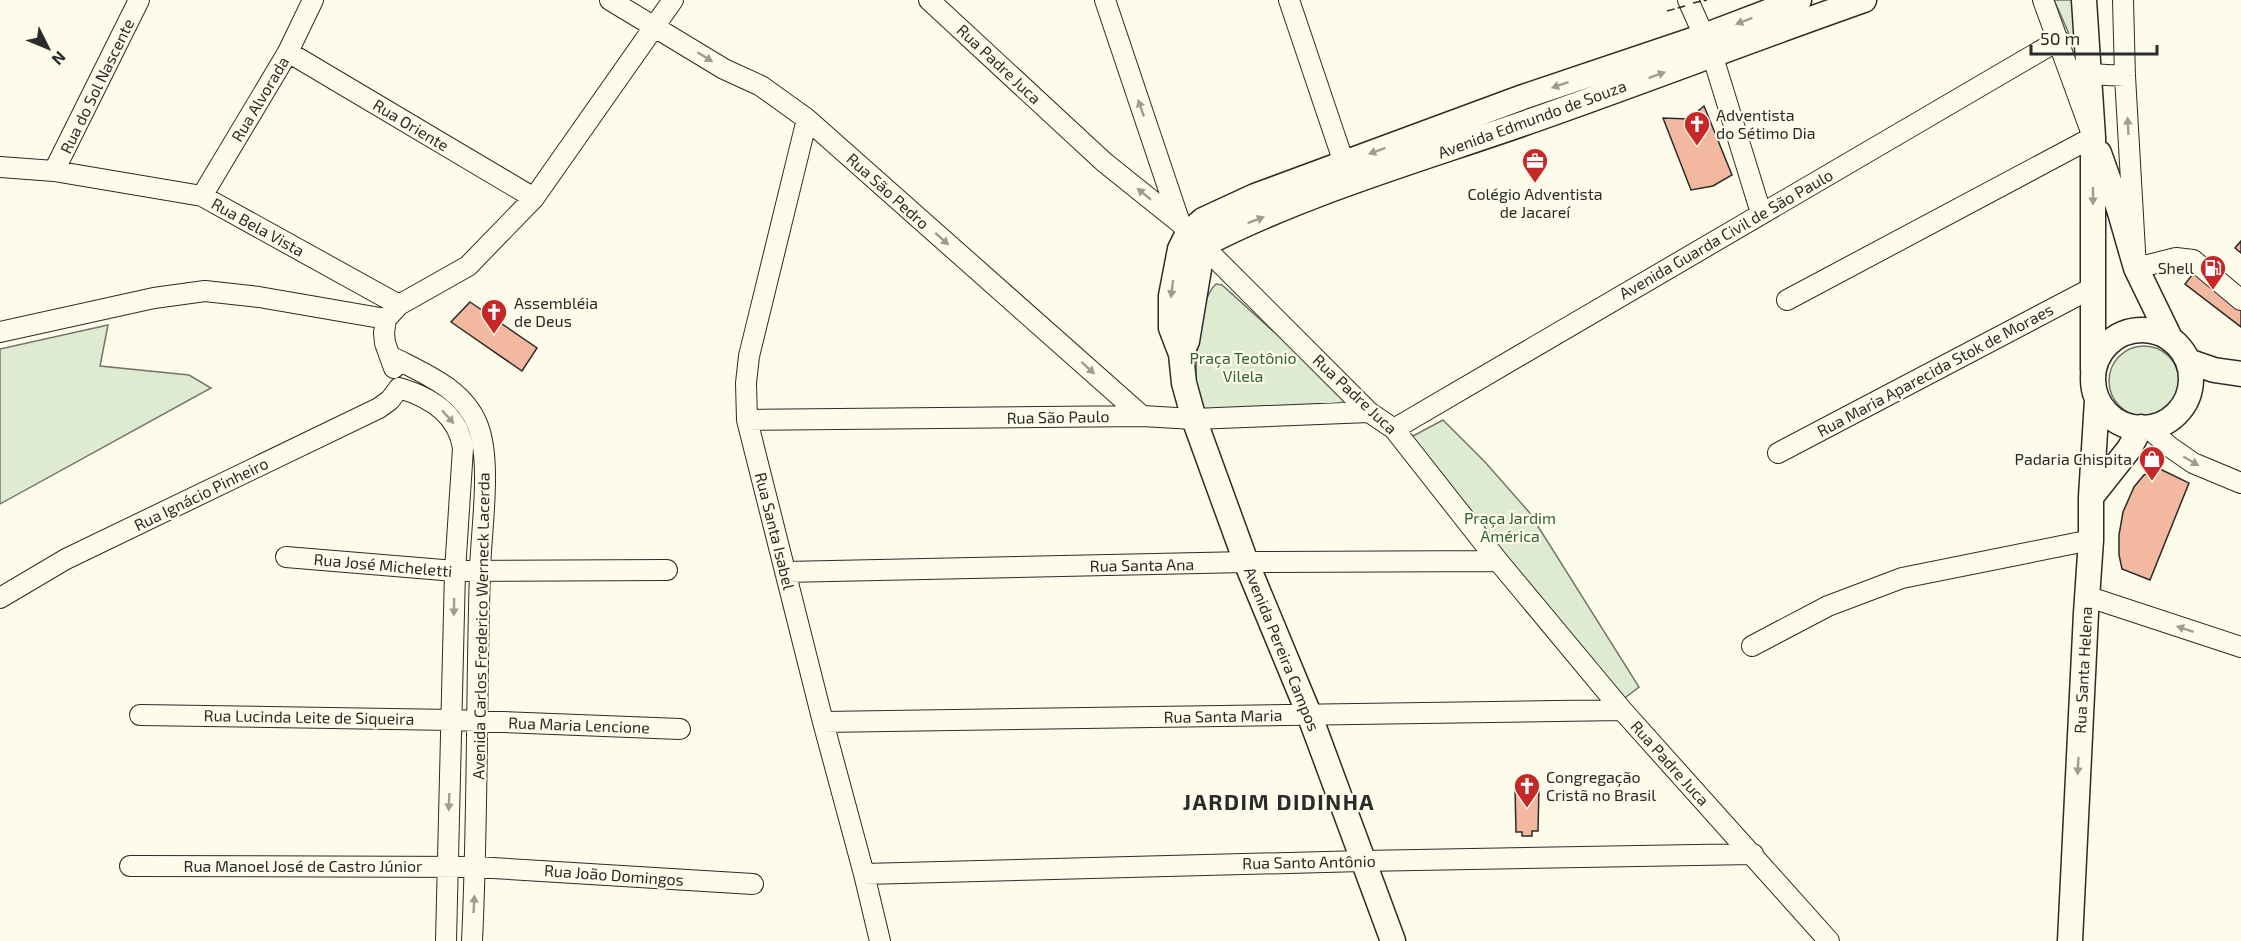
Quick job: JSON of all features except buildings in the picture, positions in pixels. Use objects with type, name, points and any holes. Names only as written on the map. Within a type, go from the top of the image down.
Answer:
[{"type":"main road","name":"Avenida Edmundo de Souza","points":[[1191,234],[1245,224],[1347,184],[1530,121],[1708,45],[1799,0]]},
{"type":"main road","name":"Avenida Edmundo de Souza","points":[[1191,234],[1203,220],[1255,196],[1523,97],[1864,0]]},
{"type":"main road","points":[[2084,0],[2093,137],[2092,288],[2093,390],[2104,412],[2114,421],[2127,426],[2145,428],[2168,421],[2185,403],[2190,389],[2191,375],[2188,361],[2181,348],[2170,338],[2152,331],[2133,330],[2115,338],[2101,351],[2093,370]]},
{"type":"main road","points":[[2093,137],[2119,209],[2136,268],[2170,338]]},
{"type":"main road","name":"Avenida Pereira Campos","points":[[1191,234],[1175,266],[1171,296],[1171,328],[1181,354],[1184,383],[1194,419],[1246,562],[1309,714],[1393,941]]},
{"type":"main road","points":[[2188,361],[2214,370],[2241,374]]},
{"type":"main road","name":"Rua Santa Helena","points":[[2070,941],[2097,400]]},
{"type":"main road","points":[[2091,497],[2145,428]]},
{"type":"street","name":"Rua do Sol Nascente","points":[[54,171],[139,0]]},
{"type":"street","name":"Rua Alvorada","points":[[202,196],[288,52],[313,0]]},
{"type":"street","name":"Rua São Pedro","points":[[610,0],[724,69],[761,86],[807,119],[1142,416]]},
{"type":"street","points":[[0,332],[154,298],[205,291],[392,312],[468,266],[534,198],[673,0]]},
{"type":"street","name":"Rua Padre Juca","points":[[929,0],[1104,162],[1191,234],[1369,412],[1394,429],[1498,561],[1623,710],[1829,941]]},
{"type":"street","points":[[1105,0],[1191,234]]},
{"type":"street","points":[[1289,0],[1344,163]]},
{"type":"street","points":[[1688,0],[1708,45],[1761,213]]},
{"type":"street","points":[[1787,300],[2093,137],[2043,0]]},
{"type":"street","points":[[2123,0],[2136,268],[2176,258],[2193,260],[2241,300]]},
{"type":"street","name":"Avenida Guarda Civil de São Paulo","points":[[1394,429],[2059,40]]},
{"type":"street","name":"Rua Oriente","points":[[288,52],[534,198]]},
{"type":"street","points":[[2090,74],[2125,76]]},
{"type":"street","name":"Rua Santa Isabel","points":[[807,119],[749,356],[746,383],[747,420],[880,941]]},
{"type":"street","name":"Rua Bela Vista","points":[[0,167],[54,171],[202,196],[392,312]]},
{"type":"street","name":"Rua Maria Aparecida Stok de Moraes","points":[[1778,453],[2092,288]]},
{"type":"street","points":[[392,312],[384,333],[399,388]]},
{"type":"street","name":"Avenida Carlos Frederico Werneck Lacerda","points":[[392,357],[441,383],[458,395],[478,426],[485,457],[480,572],[476,867],[472,941]]},
{"type":"street","name":"Avenida Carlos Frederico Werneck Lacerda","points":[[399,388],[417,393],[433,402],[456,425],[463,448],[455,571],[446,941]]},
{"type":"street","name":"Rua Ignácio Pinheiro","points":[[0,598],[66,559],[379,408],[390,400],[399,388]]},
{"type":"street","name":"Rua São Paulo","points":[[747,420],[1142,416],[1194,419],[1369,412]]},
{"type":"street","points":[[2145,428],[2193,463],[2241,483]]},
{"type":"street","points":[[1752,646],[1828,606],[1902,578],[2091,540]]},
{"type":"street","name":"Rua José Micheletti","points":[[286,557],[480,572],[667,570]]},
{"type":"street","name":"Rua Santa Ana","points":[[785,572],[1246,562],[1498,561]]},
{"type":"street","points":[[2086,596],[2241,647]]},
{"type":"street","name":"Rua Santa Maria","points":[[823,722],[1623,710]]},
{"type":"street","name":"Rua Lucinda Leite de Siqueira","points":[[140,715],[478,721]]},
{"type":"street","name":"Rua Maria Lencione","points":[[478,721],[681,729]]},
{"type":"street","name":"Rua Santo Antônio","points":[[864,874],[1753,854]]},
{"type":"street","name":"Rua Manoel José de Castro Júnior","points":[[130,866],[476,867]]},
{"type":"street","name":"Rua João Domingos","points":[[476,867],[753,884]]},
{"type":"green space","points":[[2054,0],[2076,0],[2074,45]]},
{"type":"green space","name":"Praça Teotônio Vilela","points":[[1216,284],[1222,285],[1345,396],[1346,402],[1214,416],[1207,414],[1195,399],[1198,338],[1204,306],[1209,293]]},
{"type":"green space","points":[[108,325],[100,366],[189,375],[211,388],[0,504],[0,349]]},
{"type":"green space","points":[[2144,346],[2157,349],[2169,356],[2176,368],[2179,381],[2176,394],[2169,406],[2157,413],[2144,416],[2131,413],[2119,406],[2112,394],[2109,381],[2112,368],[2119,356],[2131,349]]},
{"type":"green space","name":"Praça Jardim América","points":[[1443,420],[1485,462],[1529,512],[1639,687],[1622,700],[1508,564],[1411,437]]},
{"type":"fence","points":[[1693,3],[1707,0]]},
{"type":"fence","points":[[1667,11],[1685,6]]},
{"type":"place","name":"Adventista do Sétimo Dia","points":[[1697,147]]},
{"type":"place","name":"Colégio Adventista de Jacareí","points":[[1535,184]]},
{"type":"place","name":"Shell","points":[[2213,291]]},
{"type":"place","name":"Assembléia de Deus","points":[[494,335]]},
{"type":"place","name":"Padaria Chispita","points":[[2152,482]]},
{"type":"place","name":"Congregação Cristã no Brasil","points":[[1527,809]]},
{"type":"district","name":"JARDIM DIDINHA","points":[[1279,802]]}]
